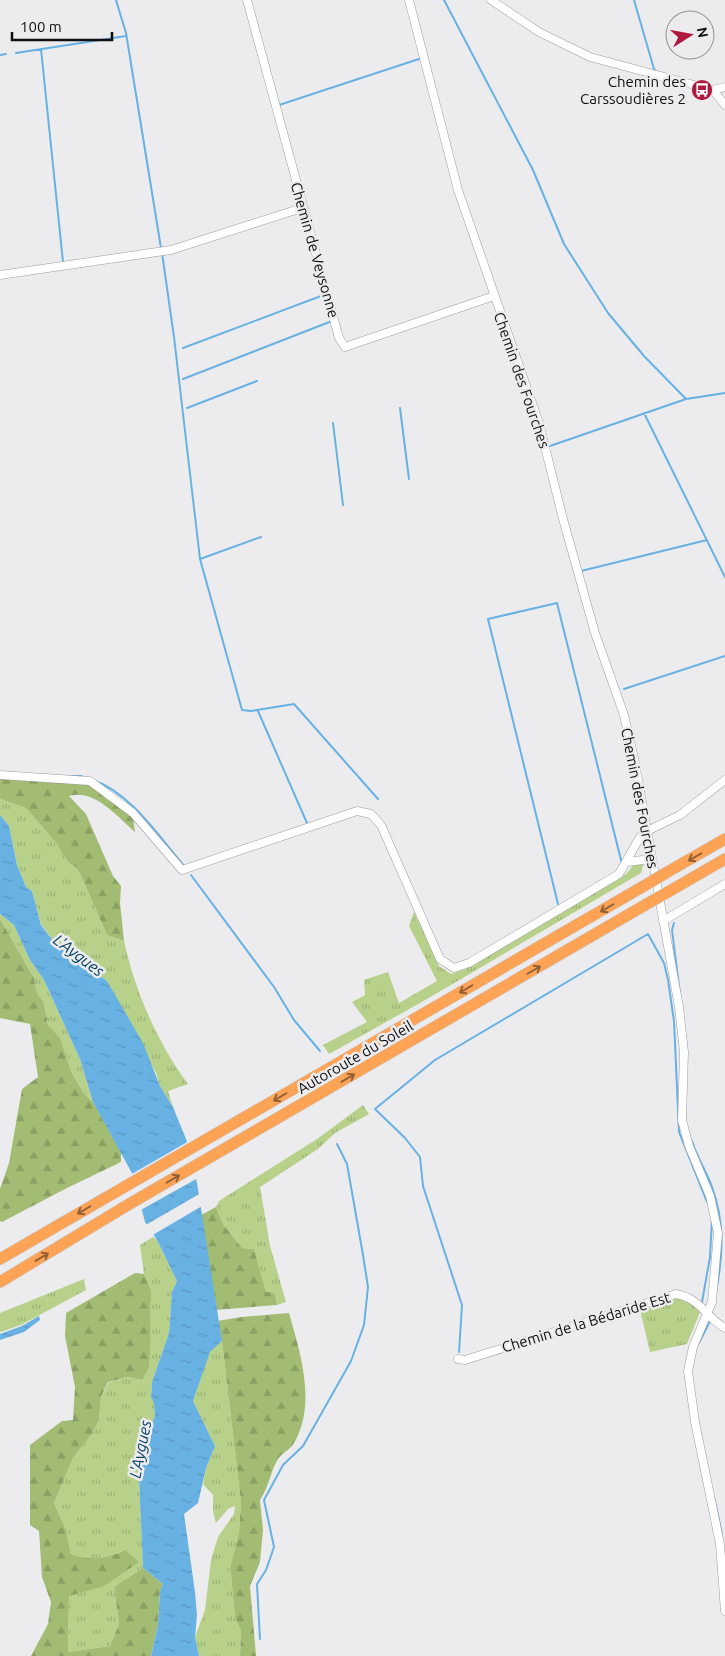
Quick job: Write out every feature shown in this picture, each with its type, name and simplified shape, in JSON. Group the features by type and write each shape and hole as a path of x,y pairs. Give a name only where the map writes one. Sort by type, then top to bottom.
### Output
{"highway":[{"name":"Autoroute du Soleil","path":"0,1259 725,839"},
{"name":"Autoroute du Soleil","path":"0,1282 131,1203 725,859"}],"street":[{"name":"Chemin de Veysonne","path":"247,0 302,208 339,338 345,346 494,296"},
{"name":"Chemin des Fourches","path":"409,0 458,190 539,423 593,626 624,715 647,831 679,1007 684,1052 682,1120 684,1133 710,1196 716,1216 718,1248 709,1314 693,1347 688,1370 689,1386 720,1544 725,1611"},
{"path":"491,0 539,32 590,57 712,90 725,87"},
{"path":"712,90 725,105"},
{"path":"0,275 171,250 302,208"},
{"path":"0,775 90,782 133,813 182,870 358,811 371,814 381,825 440,959 454,968 469,963 619,874 628,862 640,837 647,831 680,815 725,780"},
{"path":"628,862 643,860 653,863"},
{"path":"663,917 725,884"},
{"name":"Chemin de la Bédaride Est","path":"458,1359 465,1360 676,1294 686,1296 699,1303 725,1328"}],"green space":[{"path":"0,778 89,785 133,817 135,832 105,805 96,800 87,796 69,796 86,814 113,876 121,886 120,903 124,941 107,935 78,869 68,862 56,843 26,808 0,799"},
{"path":"0,799 26,808 56,843 68,862 78,869 107,935 124,941 134,979 148,1016 166,1051 188,1084 168,1091 173,1107 160,1086 156,1073 107,981 55,943 41,924 32,891 26,887 17,865 9,826 0,815"},
{"path":"636,862 644,863 641,873 427,999 329,1054 323,1045 367,1022 352,1002 365,995 364,980 388,972 399,1003 437,981 409,926 414,912 439,966 451,974 466,969 626,874"},
{"path":"0,914 14,925 30,960 44,980 80,1059 93,1102 84,1094 71,1071 60,1039 48,1025 44,1003 37,993 34,978 0,919"},
{"path":"0,919 34,978 37,993 44,1003 48,1025 60,1038 71,1071 84,1094 93,1102 121,1152 121,1162 2,1222 0,1221 0,1189 9,1163 22,1089 38,1077 30,1024 0,1018"},
{"path":"363,1105 369,1114 335,1133 318,1149 260,1187 270,1246 286,1302 277,1305 275,1293 266,1293 254,1249 242,1248 223,1224 216,1207 219,1201 317,1139"},
{"path":"216,1207 223,1224 242,1248 254,1249 266,1292 275,1293 277,1305 215,1310 201,1215"},
{"path":"153,1237 157,1240 177,1281 172,1292 169,1333 152,1382 151,1397 154,1402 155,1416 148,1433 139,1477 143,1568 114,1587 119,1624 110,1646 68,1652 69,1596 76,1593 125,1550 92,1559 71,1554 66,1530 54,1503 73,1458 92,1434 99,1420 101,1397 109,1382 128,1377 142,1380 149,1368 151,1292 144,1274 140,1245"},
{"path":"135,1273 144,1274 151,1291 149,1368 142,1380 128,1377 108,1382 101,1397 99,1420 92,1434 73,1458 54,1503 66,1530 71,1554 85,1558 98,1558 125,1550 139,1562 104,1586 69,1596 68,1652 110,1646 119,1624 114,1587 143,1568 163,1584 160,1591 158,1625 151,1656 31,1656 48,1624 51,1602 42,1577 39,1531 30,1525 30,1445 62,1421 73,1420 75,1387 65,1336 66,1313"},
{"path":"84,1279 86,1290 21,1325 0,1332 0,1313"},
{"path":"677,1298 690,1303 700,1312 687,1344 650,1352 640,1310"},
{"path":"289,1313 298,1344 304,1378 304,1412 301,1428 294,1443 278,1459 260,1500 263,1530 260,1562 250,1586 256,1656 240,1656 241,1631 235,1618 231,1564 239,1532 241,1502 222,1341 217,1321"},
{"path":"222,1341 241,1502 239,1532 231,1564 235,1618 241,1631 240,1656 199,1656 195,1637 205,1610 211,1560 218,1537 234,1514 235,1506 228,1509 216,1523 213,1512 213,1495 203,1484 206,1468 215,1446 193,1401 210,1351"}],"water":[{"path":"0,815 9,826 17,865 26,887 32,891 41,925 55,943 107,981 143,1043 160,1086 173,1107 186,1139 197,1183 222,1341 210,1352 193,1401 215,1446 206,1468 198,1503 184,1514 195,1592 197,1615 195,1637 199,1656 151,1656 158,1625 160,1591 163,1584 143,1568 139,1477 148,1433 155,1416 154,1403 151,1397 152,1382 169,1333 172,1292 177,1281 157,1240 145,1222 133,1175 93,1102 80,1059 44,980 30,960 14,925 0,914"},
{"path":"39,1316 40,1320 24,1332 0,1340 0,1334 22,1326"}],"pier":[{"path":"189,1141 198,1178 139,1211 130,1175"},
{"path":"201,1193 202,1206 151,1236 148,1233 144,1226"}],"waterway":[{"path":"116,0 126,33 161,248"},
{"path":"444,0 533,170 564,244 608,313 644,356 686,399 725,393"},
{"path":"634,0 656,71"},
{"path":"16,53 126,36"},
{"path":"41,49 63,262"},
{"path":"0,55 6,54"},
{"path":"279,105 422,58"},
{"path":"162,253 174,337 200,559 242,710 251,711 294,704 378,799"},
{"path":"183,348 321,296"},
{"path":"183,379 332,321"},
{"path":"187,408 257,381"},
{"path":"550,446 686,399"},
{"path":"400,408 409,479"},
{"path":"644,413 725,577"},
{"path":"333,423 343,505"},
{"path":"200,559 261,537"},
{"path":"581,571 707,540"},
{"path":"558,904 488,619 557,603 622,864"},
{"path":"624,689 725,656"},
{"path":"258,711 307,823"},
{"path":"71,776 82,776"},
{"path":"93,780 120,795 132,806 155,830 185,867"},
{"path":"191,875 274,987 294,1020 320,1051"},
{"path":"674,923 672,930 687,1050"},
{"path":"459,1352 462,1305 423,1186 420,1157 405,1138 375,1109 435,1060 648,934 664,963 668,980 674,1021 679,1132 707,1202"},
{"path":"692,1141 712,1187 719,1213 721,1252 716,1292"},
{"path":"260,1639 257,1584 266,1570 274,1547 264,1500 283,1465 303,1446 351,1361 364,1325 368,1287 347,1164 337,1144"},
{"path":"702,1302 710,1257 712,1219"},
{"path":"699,1343 710,1321"},
{"path":"714,1497 722,1534"}],"place":[{"name":"Chemin des Carssoudières 2","path":"702,90"}],"water label":[{"name":"L'Aygues","path":"79,955"},
{"name":"L'Aygues","path":"140,1449"}]}
